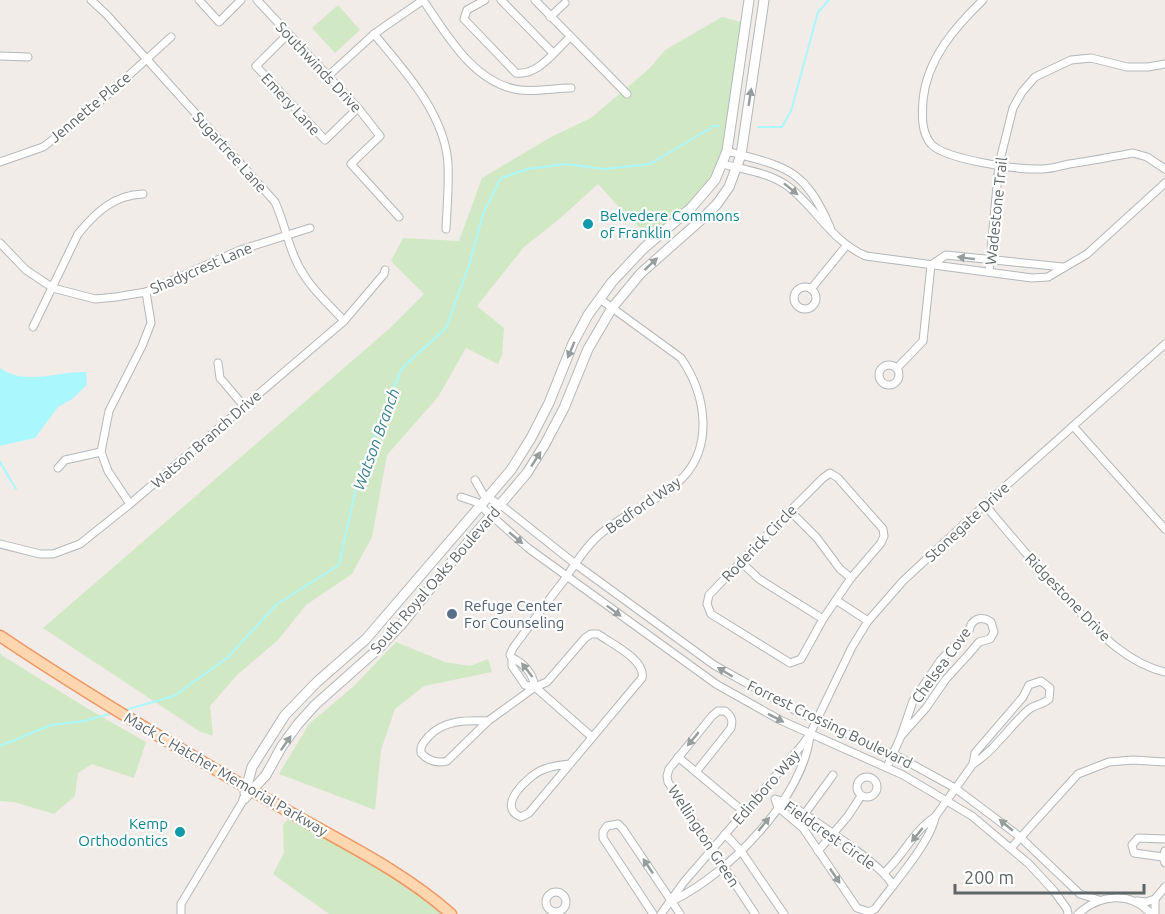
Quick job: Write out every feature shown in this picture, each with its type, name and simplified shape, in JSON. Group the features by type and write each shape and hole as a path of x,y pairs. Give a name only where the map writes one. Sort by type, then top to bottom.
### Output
{"main road":[{"name":"South Royal Oaks Boulevard","path":"244,799 249,789 252,767 285,715 317,682 366,639 511,470 549,403 573,343 600,299 637,255 705,195 715,180 727,151 749,0"},
{"name":"South Royal Oaks Boulevard","path":"249,789 266,775 298,724 315,705 378,650 401,625 527,473 564,408 588,349 612,308 641,273 717,204 729,187 741,155 764,0"},
{"name":"Mack C Hatcher Memorial Parkway","path":"0,636 81,689 249,789 372,858 451,914"}],"street":[{"name":"Sugartree Lane","path":"91,0 147,59 274,202 286,237 304,276 344,321"},
{"path":"199,0 219,22 241,0"},
{"name":"Southwinds Drive","path":"257,0 358,108 380,136 351,165 399,218"},
{"path":"328,76 374,34 423,0 465,56 480,73 497,84 520,90 571,88"},
{"path":"485,0 467,10 464,19 513,72 530,73 570,37"},
{"path":"501,0 553,53"},
{"path":"535,0 627,94"},
{"path":"983,0 948,37 935,61 924,93 922,117 930,143 940,151 967,160 1042,169 1133,153 1147,157 1165,169"},
{"path":"550,17 565,3"},
{"name":"Emery Lane","path":"288,34 256,66 325,140 358,108"},
{"path":"374,34 419,88 444,141 448,163 446,229"},
{"name":"Jennette Place","path":"0,162 43,147 83,117 171,37"},
{"path":"0,56 28,57"},
{"name":"Wadestone Trail","path":"989,272 999,164 1013,108 1022,92 1035,77 1071,60 1091,58 1127,67 1165,64"},
{"path":"727,151 774,163 797,176 823,211 832,232"},
{"path":"723,164 778,180 789,187 846,246 866,256 1032,278 1048,277 1086,254 1165,183"},
{"path":"33,327 78,234 91,219 113,202 127,195 143,194"},
{"name":"Shadycrest Lane","path":"0,243 26,270 53,288 94,298 146,292 240,250 310,228"},
{"path":"811,289 846,246"},
{"path":"931,265 946,255 1066,267"},
{"path":"897,368 923,341 931,265"},
{"name":"Watson Branch Drive","path":"0,544 40,554 53,554 80,544 344,321 385,270"},
{"path":"130,504 108,471 101,452 109,411 151,323 146,292"},
{"name":"Bedford Way","path":"535,687 525,685 512,666 510,655 513,648 596,537 681,481 693,464 703,430 698,389 681,358 600,299"},
{"name":"Stonegate Drive","path":"810,734 842,665 868,621 903,582 985,505 1165,344"},
{"path":"218,363 220,378 244,406"},
{"path":"1073,426 1165,529"},
{"path":"57,468 65,460 101,452"},
{"name":"Roderick Circle","path":"830,473 838,478 884,532 881,543 851,578 823,619 801,659 790,663 711,614 707,604 709,595 740,561 823,477 830,473"},
{"name":"Forrest Crossing Boulevard","path":"475,480 483,494 574,564 714,665 768,697 892,754 955,788 1020,837 1080,894 1099,900"},
{"name":"Forrest Crossing Boulevard","path":"461,498 476,502 528,548 716,684 753,706 886,767 947,800 1011,848 1054,891 1068,914"},
{"name":"Ridgestone Drive","path":"985,505 1042,573 1104,638 1150,668 1165,672"},
{"path":"790,511 817,538 840,569 851,578"},
{"path":"740,561 759,579 823,619"},
{"path":"836,600 868,621"},
{"name":"Chelsea Cove","path":"886,767 901,736 913,701 940,661 965,635 975,620 983,618 991,622 994,629 992,636 987,641 976,645 901,736"},
{"path":"488,721 469,720 441,726 421,746 421,753 441,763 447,761 488,721 535,687 547,682 585,638 591,634 598,634 638,662 643,671 642,678 529,813 521,817 513,813 510,809 511,801 529,777 543,769 570,764"},
{"path":"965,635 976,645"},
{"path":"928,678 940,687"},
{"path":"1041,681 1048,685 1051,692 1049,699 1044,704 1033,707 983,758 973,764 975,753 1033,683 1041,681"},
{"path":"535,687 592,737"},
{"path":"1023,697 1033,707"},
{"name":"Wellington Green","path":"696,772 731,728 733,722 731,716 725,711 718,711 678,757 667,776 668,782 755,914"},
{"name":"Edinboro Way","path":"661,914 713,848 810,734"},
{"name":"Edinboro Way","path":"672,901 724,867 741,851 778,807 779,800 796,776 808,747 810,734"},
{"name":"Wellington Green","path":"678,757 745,813"},
{"path":"1011,848 1078,774 1109,762 1133,760 1165,762"},
{"name":"Fieldcrest Circle","path":"885,873 920,831 935,817 973,764"},
{"path":"798,823 833,775"},
{"name":"Fieldcrest Circle","path":"764,790 805,815 885,873 893,885"},
{"path":"818,850 833,835 861,796"},
{"path":"181,914 182,904 244,799"},
{"name":"Fieldcrest Circle","path":"778,807 798,823 857,908 869,912 876,909 923,844 934,824 935,817"},
{"path":"653,914 603,838 603,832 607,826 618,824 623,829 680,914"},
{"name":"Wellington Green","path":"725,834 741,851 784,914"},
{"path":"1164,857 1139,855 1134,853 1132,845 1138,838 1165,839"},
{"path":"1078,914 1099,900 1116,897 1146,902 1155,899 1165,887"},
{"path":"1153,914 1155,899"},
{"path":"1133,901 1153,914"}],"green space":[{"path":"338,5 360,30 335,53 312,28"},
{"path":"722,17 745,23 727,151 715,180 661,234 649,236 598,184 524,247 477,306 504,328 502,355 498,364 466,348 438,397 387,455 372,537 352,574 306,605 278,640 237,675 210,706 213,736 199,731 43,628 389,329 424,294 391,261 403,238 459,241 482,178 551,137 591,118 650,68 665,50"},
{"path":"396,642 445,662 470,666 488,659 492,672 424,686 395,709 381,750 375,810 279,774 309,724 354,686"},
{"path":"0,653 90,710 146,742 134,778 92,764 78,773 75,796 54,814 14,802 0,801"},
{"path":"293,814 372,858 451,914 329,914 273,874 284,853 283,825"}],"water":[{"path":"0,368 9,373 31,377 86,372 87,385 72,399 58,407 35,438 0,446"}],"waterway":[{"name":"Watson Branch","path":"758,127 782,127 791,111 818,12 829,0"},
{"name":"Watson Branch","path":"125,710 174,696 227,658 277,604 339,565 359,474 402,368 446,328 469,265 484,211 501,178 528,169 566,164 604,169 650,164 714,126 719,126"},
{"path":"0,462 16,489"},
{"name":"Watson Branch","path":"0,746 51,725 84,721 113,713"}],"place":[{"name":"Belvedere Commons of Franklin","path":"588,224"},
{"name":"Refuge Center For Counseling","path":"452,614"},
{"name":"Kemp Orthodontics","path":"180,832"}]}
